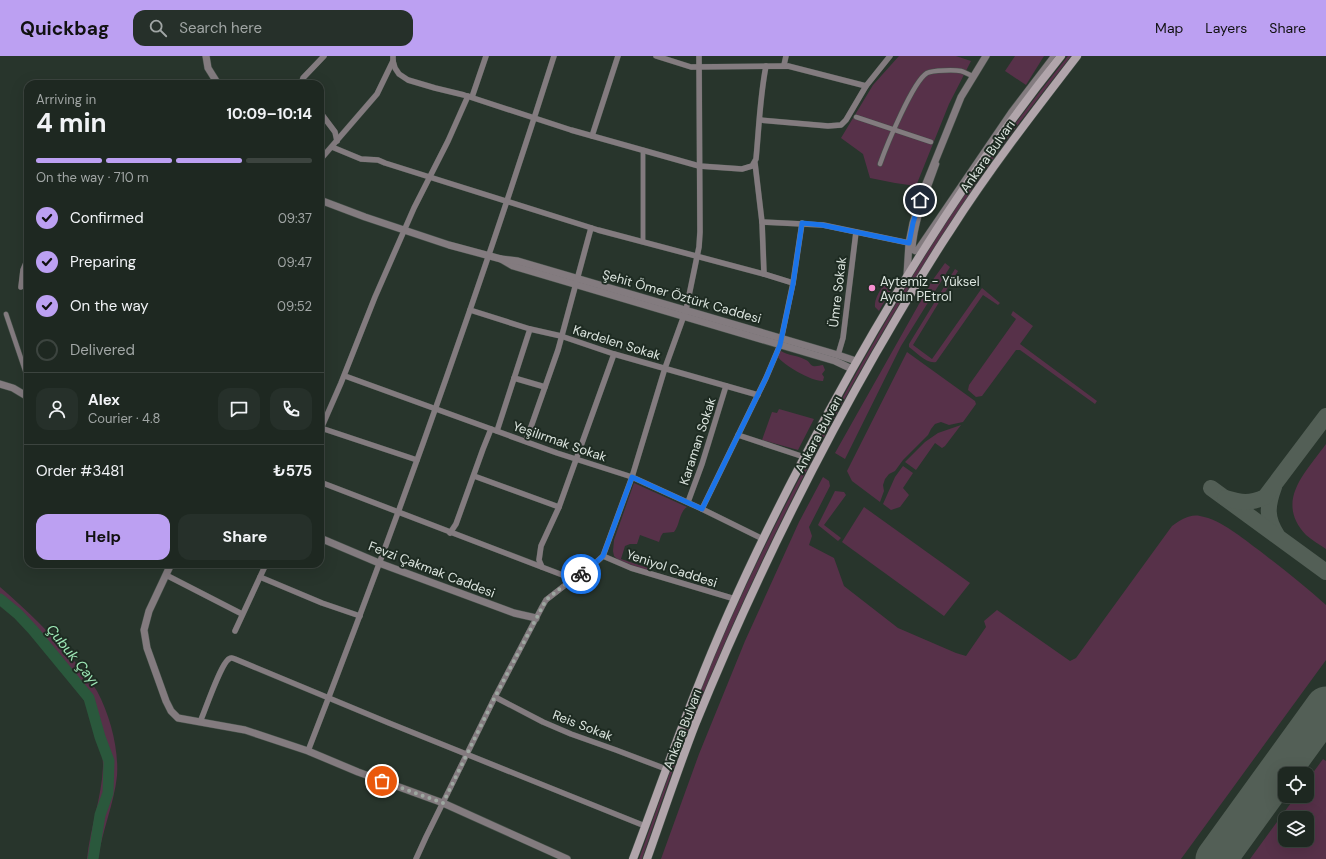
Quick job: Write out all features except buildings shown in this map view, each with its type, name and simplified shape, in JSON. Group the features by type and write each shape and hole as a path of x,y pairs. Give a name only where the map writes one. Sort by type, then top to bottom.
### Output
{"main road":[{"name":"Ankara Bulvarı","path":"633,859 696,689 735,599 804,457 852,369 907,275 991,149 1061,56"},
{"name":"Ankara Bulvarı","path":"647,859 695,727 729,643 771,552 848,402 950,230 1009,145 1077,56"}],"street":[{"path":"206,56 208,68 216,80"},
{"path":"302,80 324,56"},
{"path":"324,422 375,297 414,208 470,97 486,56"},
{"path":"308,751 360,616 417,460 489,256 554,56"},
{"path":"592,136 618,56"},
{"path":"656,56 699,68 784,65 866,86"},
{"path":"416,859 495,697 546,600 572,579 590,568 603,556 632,477 665,368 685,313 697,256 700,232 699,56"},
{"path":"784,65 786,56"},
{"path":"760,120 839,126 844,123 866,86 890,56"},
{"path":"907,275 909,243 916,212 928,178 961,97 986,56"},
{"path":"990,56 962,101 937,164 923,204 915,234 913,251 915,252 1011,111 1053,56"},
{"path":"393,59 399,74 408,80 470,97 592,136 699,166 737,170 750,168 755,163"},
{"path":"324,156 377,94 393,59"},
{"path":"764,274 762,222 755,163 760,120 760,105 766,66"},
{"path":"880,164 893,130 921,79 927,74 934,72 962,71 973,76"},
{"path":"324,117 335,132 338,141"},
{"path":"856,117 931,142"},
{"path":"332,147 356,157 366,160 378,160 385,164 591,228 764,274 793,284"},
{"path":"643,150 644,242"},
{"name":"Şehit Ömer Öztürk Caddesi","path":"324,201 449,246 501,259 518,261 577,282 781,341 838,355 856,362"},
{"path":"762,222 822,225 909,243"},
{"path":"702,509 758,395 781,341 793,284 802,223"},
{"path":"526,441 559,345 591,228"},
{"name":"Ümre Sokak","path":"838,355 842,338 856,232"},
{"path":"21,287 24,268"},
{"name":"Kardelen Sokak","path":"470,310 530,329 561,336 614,354 758,395"},
{"path":"6,314 24,367"},
{"path":"450,533 456,524 474,476 494,430 514,378 530,329"},
{"name":"Şehit Ömer Öztürk Caddesi","path":"781,341 835,361 852,369"},
{"path":"542,567 539,560 541,546 558,507 614,354"},
{"name":"Yeşilırmak Sokak","path":"344,376 576,459 632,477 688,502 763,539"},
{"path":"514,378 545,388"},
{"path":"0,384 13,388 24,395"},
{"name":"Karaman Sokak","path":"688,502 704,458 726,386"},
{"path":"324,430 417,460"},
{"path":"738,435 804,457"},
{"path":"474,476 558,507"},
{"path":"324,484 572,579"},
{"name":"Fevzi Çakmak Caddesi","path":"324,540 379,563 514,613 536,618"},
{"name":"Yeniyol Caddesi","path":"603,556 643,572 735,599"},
{"path":"169,568 146,617 144,636 166,701 178,718 245,730 308,751 358,772 443,803 567,859"},
{"path":"235,631 264,568"},
{"path":"166,575 242,614"},
{"path":"260,577 322,603 360,616"},
{"path":"200,722 221,670 228,659 231,658 645,826"},
{"name":"Reis Sokak","path":"495,697 542,722 666,769"}],"shaded area":[{"path":"899,56 956,56 971,61 949,104 916,186 870,178 863,154 841,138 873,85"},
{"path":"1015,56 1044,56 1026,85 1005,71"},
{"path":"1068,56 1071,56 1002,146 949,225 906,293 827,431 790,502 723,647 678,755 642,859 639,859 697,699 732,616 790,495 832,416 902,293 936,238 999,145"},
{"path":"945,263 950,267 901,346 845,459 835,453 932,281"},
{"path":"955,269 958,271 913,345 932,359 982,288 1000,303 998,305 983,295 936,362 932,362 921,357 909,347 909,344"},
{"path":"888,283 894,285 879,311 875,307 876,300 881,290"},
{"path":"1013,311 1033,326 1020,344 1097,401 1095,404 1020,350 1016,350 982,396 976,397 968,390 969,385 1016,319 1011,315"},
{"path":"781,351 803,358 813,366 823,365 825,370 822,374 824,377 823,381 812,379 786,364 778,357"},
{"path":"907,352 975,401 976,404 963,422 949,425 941,422 935,424 928,435 903,460 895,471 889,474 885,479 883,485 884,491 880,502 852,481 847,471"},
{"path":"779,409 814,419 798,450 762,440 772,412 777,413"},
{"path":"961,425 945,446 942,448 935,443 916,470 905,462 925,442 938,433"},
{"path":"1326,444 1326,549 1306,535 1297,522 1293,510 1293,499 1296,487 1302,476"},
{"path":"903,466 913,473 903,488 909,495 900,507 891,510 883,504 895,477"},
{"path":"823,477 829,481 830,486 809,527 812,536 809,545 834,558 844,586 898,628 956,653 966,656 986,627 984,621 997,610 1070,661 1076,658 1172,526 1185,518 1200,516 1216,521 1232,530 1326,605 1326,660 1181,859 661,859 699,754 745,641 799,522"},
{"path":"634,483 687,507 682,512 674,532 663,533 659,542 640,535 637,544 625,546 621,559 651,569 651,572 618,560 614,556 613,551 614,540"},
{"path":"835,491 844,492 846,495 824,525 841,538 838,541 818,525"},
{"path":"864,507 970,583 944,616 842,542"},
{"path":"0,587 39,623 87,676 102,700 110,721 117,755 117,776 98,859 87,859 103,766 101,747 93,719 85,702 66,674 14,614 0,602"},
{"path":"1323,759 1326,761 1326,859 1250,859 1278,821 1278,847 1314,847 1314,811 1285,811 1291,803 1314,803 1314,771"}],"waterway":[{"name":"Çubuk Çayı","path":"0,599 18,614 33,630 89,698 100,737 109,761 108,793 100,815 93,859"}],"taxiway":[{"path":"1225,498 1245,502 1254,501 1265,497 1326,416"},
{"path":"1274,487 1270,500 1269,517 1273,529 1277,535"},
{"path":"1211,488 1326,572"}],"runway":[{"path":"1216,859 1326,707"}],"way so far":[{"path":"382,781 443,803 495,697 546,600 572,579 581,574"}],"place":[{"name":"Aytemiz - Yüksel Aydın PEtrol","path":"872,288"}],"route":[{"path":"581,574 598,562 603,556 632,477 702,509 766,378 780,345 793,284 802,223 822,225 909,243 920,200"}]}
